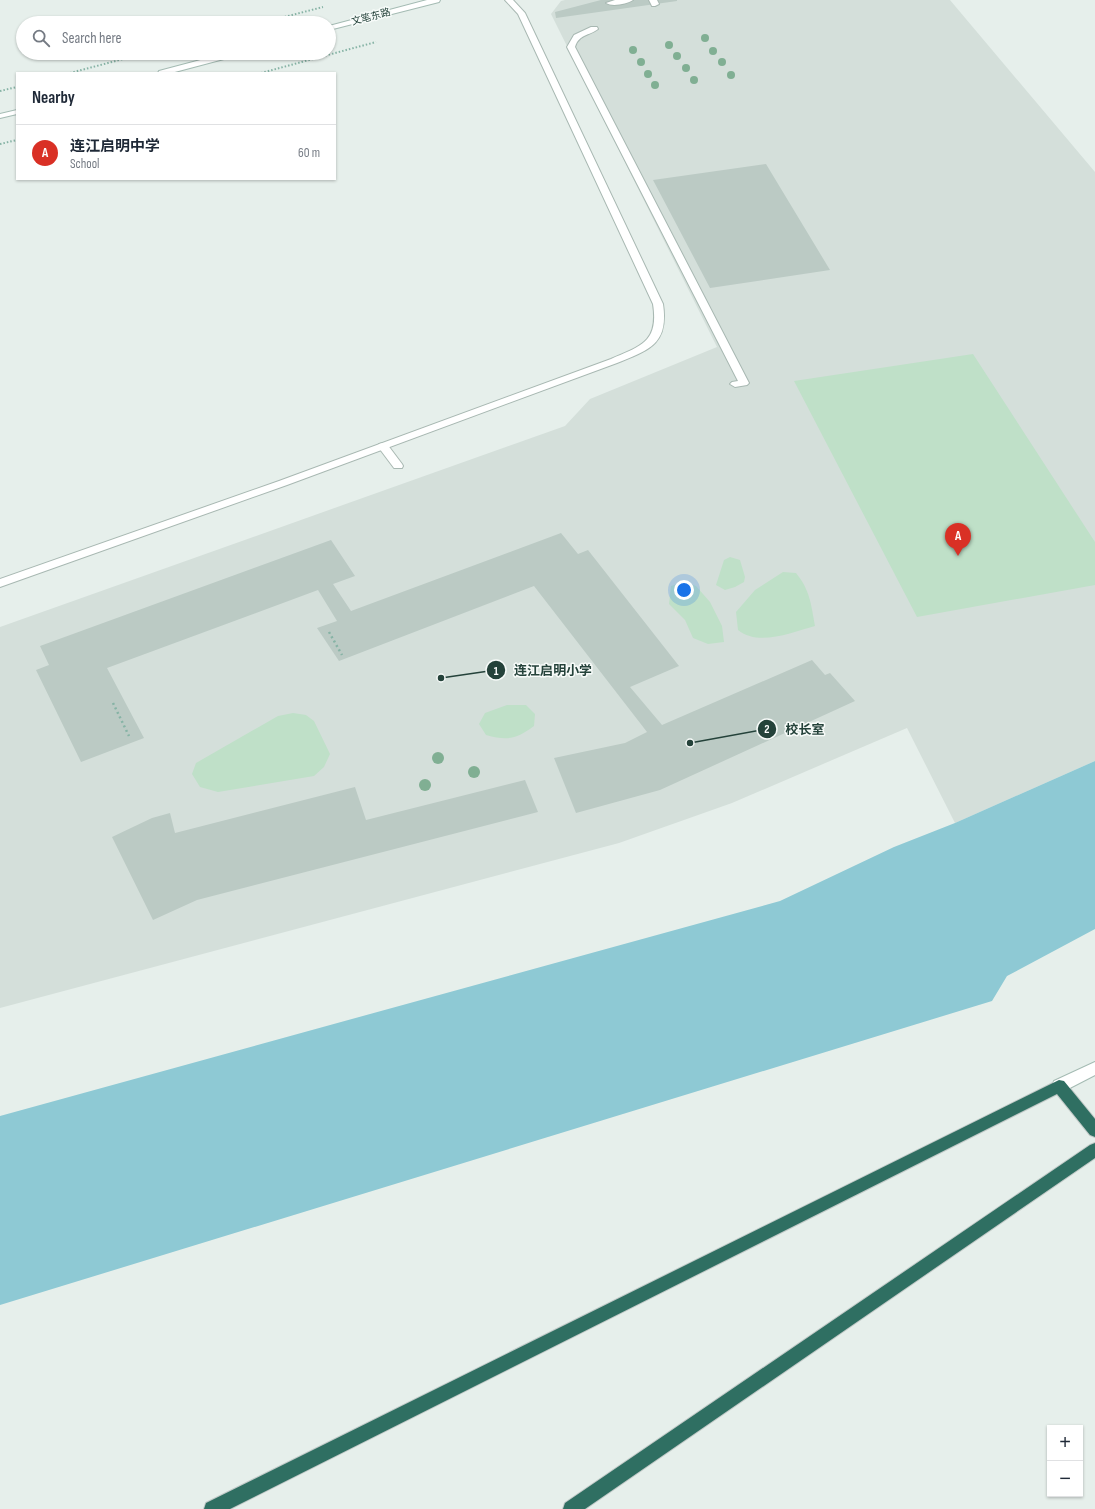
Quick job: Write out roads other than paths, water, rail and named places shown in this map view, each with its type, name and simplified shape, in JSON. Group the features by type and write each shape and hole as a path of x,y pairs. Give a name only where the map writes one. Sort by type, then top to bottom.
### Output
{"highway":[{"path":"212,1509 1059,1086 1095,1130"},
{"path":"571,1509 1095,1150"}],"street":[{"name":"文笔东路","path":"336,26 436,0"},
{"path":"0,583 383,446 614,361 644,347 652,340 658,332 661,323 658,304 521,13 509,0"},
{"path":"611,4 629,0"},
{"path":"594,29 580,33 573,39 571,47 744,383 736,384"},
{"path":"166,72 210,60"},
{"path":"0,116 16,112"},
{"path":"383,446 398,466"},
{"path":"1059,1086 1095,1068"}],"water":[{"path":"1095,761 1095,929 1007,976 992,1001 0,1305 0,1116 780,901 894,847 955,823"}],"place":[{"name":"连江启明中学","path":"958,556"},
{"name":"连江启明小学","path":"441,678"},
{"name":"校长室","path":"690,743"}]}
